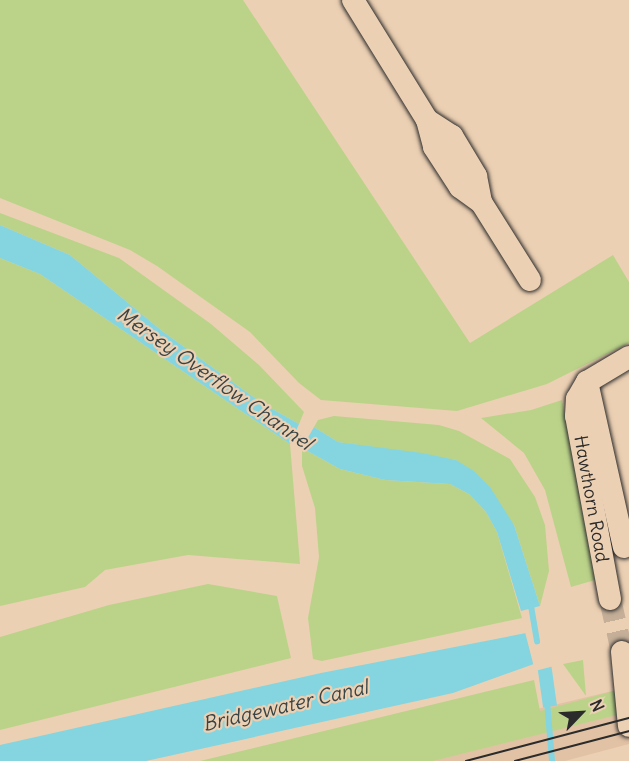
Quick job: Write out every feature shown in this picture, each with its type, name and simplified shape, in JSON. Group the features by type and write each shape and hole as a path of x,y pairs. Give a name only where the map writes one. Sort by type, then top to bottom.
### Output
{"street":[{"path":"353,0 427,120 434,147 460,187 481,202 530,280"},
{"path":"582,390 629,357"},
{"name":"Hawthorn Road","path":"582,390 624,547"},
{"name":"Hawthorn Road","path":"582,390 578,428 610,599"},
{"path":"622,652 629,726"}],"shaded area":[{"path":"629,687 629,744 565,761 321,761"}],"green space":[{"path":"0,0 243,0 470,343 613,255 629,282 629,343 547,384 457,411 321,400 299,383 250,332 157,266 130,250 0,198"},
{"path":"0,213 119,258 211,324 259,365 304,412 299,424 260,402 162,331 70,255 0,225"},
{"path":"0,258 40,274 290,444 300,564 188,555 105,570 85,587 0,606"},
{"path":"562,400 595,580 571,587 545,490 524,453 481,418 531,410"},
{"path":"334,416 439,425 459,431 510,459 535,497 545,525 549,571 540,606 514,525 456,460 338,442 314,427 318,420"},
{"path":"302,448 340,469 385,480 450,484 469,494 486,512 497,532 522,618 322,661 313,659 308,618 319,557 315,508 302,466"},
{"path":"208,584 277,596 291,658 0,730 0,637 109,605"},
{"path":"583,660 586,696 563,664"},
{"path":"534,680 540,711 629,687 629,712 433,761 200,761"}],"water":[{"path":"0,225 70,255 162,331 260,402 299,424 290,444 40,274 0,258"},
{"path":"314,427 338,442 456,460 474,471 490,487 514,525 540,606 521,611 497,532 486,512 469,494 450,484 385,480 340,469 302,448"},
{"name":"Bridgewater Canal","path":"629,613 562,654 453,693 146,761 0,761 0,745 321,673"},
{"path":"551,663 557,706 543,708 537,665"}],"pier":[{"path":"629,610 629,646 563,657 553,661 554,666 535,671 525,632"}],"waterway":[{"name":"Mersey Overflow Channel","path":"288,431 310,445"},
{"name":"Mersey Overflow Channel","path":"530,600 537,641"},
{"name":"Mersey Overflow Channel","path":"547,701 552,761"}],"tunnel":[{"path":"610,599 622,652"}],"tram line":[{"path":"466,761 629,718"},
{"path":"515,761 629,731"}]}
